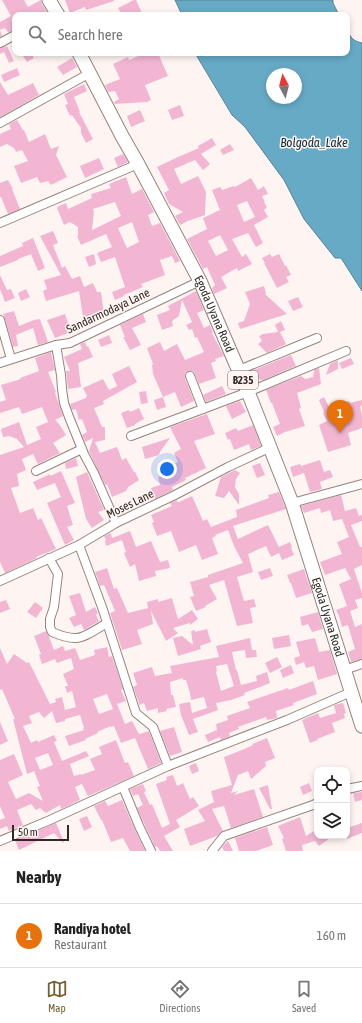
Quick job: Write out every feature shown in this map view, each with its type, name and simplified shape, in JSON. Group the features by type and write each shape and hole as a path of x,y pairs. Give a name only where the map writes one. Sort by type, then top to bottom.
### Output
{"main road":[{"path":"49,0 55,12"},
{"name":"Egoda Uyana Road","path":"81,56 200,280 248,392 292,503 362,726"}],"street":[{"path":"0,43 12,37"},
{"path":"0,123 90,73"},
{"path":"0,223 138,164"},
{"name":"Sandarmodaya Lane","path":"0,363 56,345 70,343 200,280"},
{"path":"0,320 12,359"},
{"path":"238,370 317,338"},
{"path":"56,345 64,403 82,449 116,523"},
{"path":"131,436 248,392 346,351"},
{"path":"190,376 203,409"},
{"name":"Moses Lane","path":"0,580 79,545 116,523 271,447"},
{"path":"36,471 82,449"},
{"path":"292,503 362,484"},
{"path":"79,545 102,607 136,713 153,727 168,766"},
{"path":"49,558 58,574 54,607 50,619 50,627 52,632 77,639 107,623"},
{"path":"344,670 362,664"},
{"path":"0,841 50,820 168,766 287,720 351,692"},
{"path":"350,788 362,786"},
{"path":"123,787 151,851"},
{"path":"212,851 224,836 314,804"}],"water":[{"path":"175,0 333,0 338,12 181,12"},
{"name":"Bolgoda_Lake","path":"350,35 356,41 362,43 362,291 341,258 335,258 304,219 284,180 245,127 232,115 197,56 350,56"}],"building":[{"path":"2,0 24,0 28,7 41,0 47,12 12,12 12,31 8,32 5,28 0,30 0,22 11,16"},
{"path":"65,0 114,0 86,10 85,7 70,12"},
{"path":"136,0 142,12 120,12 118,8"},
{"path":"7,46 14,61 9,63 4,52 0,54 0,48"},
{"path":"23,56 33,56 34,58 27,62"},
{"path":"139,56 159,56 168,76 145,85 151,100 147,102 115,104 114,102 119,99 115,91 108,92 105,85 120,79 113,64 128,57 129,60"},
{"path":"72,58 77,67 63,75 57,67"},
{"path":"17,68 20,75 4,82 1,75"},
{"path":"0,82 8,95 33,83 39,95 0,117"},
{"path":"84,84 87,91 74,97 79,112 93,139 86,143 81,133 81,128 72,115 70,116 65,105 68,104 64,94"},
{"path":"180,105 184,116 172,120 168,110"},
{"path":"140,110 145,121 131,127 127,116"},
{"path":"17,120 24,130 29,142 45,134 51,149 59,146 56,155 67,177 51,185 48,181 40,183 37,177 21,183 14,166 28,161 22,150 16,152 14,148 7,144 0,147 0,134 11,129 9,124"},
{"path":"212,138 216,145 201,154 210,164 203,170 195,160 174,169 181,184 198,176 206,192 205,215 180,225 175,216 183,212 169,204 164,193 169,190 157,167 199,148 198,146"},
{"path":"230,144 234,150 223,155 220,150"},
{"path":"123,154 128,162 118,167 114,158"},
{"path":"99,158 104,169 85,178 80,166"},
{"path":"126,177 132,194 142,189 154,212 148,215 152,226 160,223 180,261 175,263 172,256 160,260 165,275 141,284 143,287 115,300 112,292 125,287 115,257 101,262 97,253 112,247 106,234 81,245 77,236 78,227 70,222 64,225 57,208 66,203 68,209 92,198 91,194 111,188 109,184","holes":["115,202 121,216 92,230 93,209","132,222 139,242 127,248 118,228"]},
{"path":"251,178 258,190 264,186 268,194 262,196 267,207 264,210 268,217 254,225 263,243 256,247 248,233 232,239 242,257 246,254 252,264 238,271 237,268 221,277 227,288 214,294 212,288 215,285 207,267 203,269 187,239 207,229 203,218 220,210 212,190 220,187 222,190 235,187","holes":["247,201 255,217 244,222 237,205","220,235 228,250 216,256 208,241"]},
{"path":"8,180 20,209 8,214 0,197 0,183"},
{"path":"53,231 58,243 53,245 62,268 65,266 72,279 80,276 84,287 93,283 97,292 101,292 104,314 83,317 79,291 46,301 43,291 47,289 44,280 61,275 40,236"},
{"path":"33,238 45,268 38,271 31,254 0,267 0,256 23,246 22,243"},
{"path":"94,254 96,264 89,267 85,257"},
{"path":"270,254 272,257 279,254 291,275 286,277 289,282 277,288 262,258"},
{"path":"0,275 7,290 11,289 15,298 5,302 0,289"},
{"path":"264,286 265,294 287,314 240,329 238,323 244,321 250,304 245,292"},
{"path":"26,289 30,297 21,301 18,293"},
{"path":"196,291 204,310 197,313 204,328 210,325 213,332 212,333 224,356 215,359 216,361 211,363 216,378 199,384 194,372 186,372 185,378 194,401 181,407 175,392 163,397 153,374 153,364 147,348 160,342 164,351 177,344 185,360 204,352 197,337 195,338 192,329 189,330 186,325 192,322 182,300 179,316 172,321 173,326 162,330 157,315 170,310 168,306"},
{"path":"298,297 303,307 293,311 288,301"},
{"path":"14,311 19,326 40,319 48,342 38,345 33,328 16,335 18,346 13,347 3,314"},
{"path":"65,314 71,332 55,338 47,320"},
{"path":"143,314 146,322 132,328 141,345 130,350 123,337 125,337 120,325"},
{"path":"281,321 285,330 280,332 286,344 267,353 258,344 262,341 259,336 278,332 275,325"},
{"path":"109,335 112,343 101,347 98,340"},
{"path":"85,342 93,357 78,363 81,387 68,389 66,371 70,371 64,357 82,349 80,344"},
{"path":"51,352 55,370 48,372 63,416 55,420 66,435 53,443 60,453 38,464 33,454 22,459 26,470 17,474 19,486 11,488 20,513 33,508 38,520 41,518 56,549 36,557 37,558 5,573 0,562 0,455 24,447 17,439 9,436 3,437 1,429 19,422 27,445 41,439 36,427 48,422 42,407 22,414 19,407 0,413 0,402 6,400 1,385 21,379 20,378 39,371 35,358"},
{"path":"291,355 296,366 263,380 260,380 254,370"},
{"path":"351,358 354,364 342,369 339,363"},
{"path":"338,360 338,369 326,375 330,364"},
{"path":"129,366 137,382 103,401 104,404 94,408 102,427 105,427 105,440 95,442 100,453 117,447 122,460 126,458 139,480 128,487 126,491 112,497 107,484 105,485 89,451 93,438 85,442 82,435 87,432 82,419 79,420 76,409 72,410 70,404 86,398 87,396 83,388 103,379 109,390 117,386 112,374"},
{"path":"319,368 321,384 297,393 301,408 299,409 305,426 277,436 273,427 280,424 266,390 301,376 305,379 313,377 314,370"},
{"path":"222,386 226,394 206,402 203,395"},
{"path":"146,391 148,403 141,404 139,392"},
{"path":"163,397 166,407 157,410 154,400"},
{"path":"324,397 329,407 349,401 350,403 362,400 362,405 360,407 362,415 362,428 348,433 351,445 328,452 319,425 327,421 319,400"},
{"path":"240,401 246,412 232,419 226,406"},
{"path":"139,408 144,419 127,428 121,413 129,410 130,412"},
{"path":"207,414 215,434 194,441 206,468 185,478 186,480 172,487 173,490 155,499 151,488 160,485 158,477 168,473 166,467 178,462 174,453 181,449 170,427"},
{"path":"253,425 261,446 251,450 249,444 234,450 230,439 228,440 225,433 236,428 238,431"},
{"path":"170,438 159,455 145,459 142,447"},
{"path":"76,458 78,466 66,469 65,463"},
{"path":"320,460 324,472 330,470 333,477 320,482 322,489 310,492 304,473 293,477 290,467 300,464 301,466"},
{"path":"260,463 265,475 257,478 252,466"},
{"path":"235,470 240,473 236,479 235,487 239,494 239,505 229,491 224,498 215,496 221,477"},
{"path":"61,471 75,503 67,506 73,525 67,527 74,540 65,545 47,503 61,497 55,483 37,490 33,482 50,474 50,476"},
{"path":"87,472 104,510 98,512 104,520 92,528 86,519 76,477"},
{"path":"279,492 286,509 233,526 238,539 268,525 279,547 290,542 294,555 282,560 279,553 271,557 266,546 248,554 253,572 237,577 244,601 254,599 256,607 250,608 253,623 237,626 224,580 209,585 217,599 205,606 206,607 196,611 190,597 194,596 190,582 208,577 208,575 243,563 228,530 215,535 216,536 212,538 218,554 202,560 196,545 179,552 171,531 157,536 152,523 154,522 151,515 172,506 170,503 177,500 177,502 179,502 192,496 203,521 207,519 211,527 237,517 236,510 269,498 268,495"},
{"path":"341,495 345,511 356,508 359,516 362,515 362,521 351,525 360,547 362,547 362,565 354,569 362,593 362,598 355,600 358,608 350,611 355,627 362,624 362,659 351,662 348,652 355,649 348,625 342,627 336,610 347,606 339,584 351,579 345,568 325,575 320,562 342,554 337,542 349,537 342,519 333,521 330,510 321,513 320,508 304,513 301,506"},
{"path":"130,531 136,547 151,541 160,562 168,560 170,568 155,571 156,576 139,581 135,564 130,567 124,553 126,552 122,540 106,546 104,536 111,533 112,538"},
{"path":"107,568 114,589 117,588 128,613 148,608 147,602 158,599 158,602 172,598 178,619 192,610 198,619 190,625 190,623 173,628 178,633 166,641 151,611 153,624 137,630 142,644 122,650 110,613 115,611 104,585 100,586 95,572"},
{"path":"270,568 273,576 261,580 258,572"},
{"path":"304,569 312,593 296,598 287,575"},
{"path":"80,593 86,612 95,607 98,613 96,615 99,621 84,630 81,624 74,627 69,618 76,615 69,596"},
{"path":"6,600 10,609 0,613 0,602"},
{"path":"35,602 43,608 36,618 27,612"},
{"path":"318,612 323,629 312,632 308,624 302,626 300,617"},
{"path":"207,629 211,642 200,646 201,649 178,656 173,638 182,636 193,645 191,631 195,630 195,632"},
{"path":"46,631 54,650 63,646 65,651 75,648 80,660 95,655 94,650 107,647 109,657 112,656 123,689 121,690 126,701 117,704 125,724 132,721 139,734 149,731 161,763 148,769 135,738 121,743 114,726 97,732 98,733 85,739 86,740 69,746 65,736 84,730 80,715 56,723 52,711 44,718 39,712 29,716 32,723 23,726 31,743 37,740 38,742 54,735 57,741 54,742 62,761 86,751 89,756 70,764 74,776 95,770 90,759 102,754 99,747 116,740 125,763 128,762 134,776 88,796 82,784 75,787 80,800 61,809 60,805 46,813 40,808 36,810 31,804 17,810 23,825 9,831 7,826 0,829 0,820 5,818 0,806 0,760 14,754 23,775 8,782 16,799 29,793 43,801 37,787 40,786 34,771 27,774 13,719 15,719 2,689 0,690 0,648 7,664 14,654 27,663 29,662 50,704 56,702 55,699 62,697 65,710 76,707 72,691 67,693 65,686 68,686 63,674 74,669 71,658 57,663 55,659 42,664 39,655 41,654 34,636","holes":["107,694 113,709 99,714 93,699","48,753 53,765 40,770 35,758"]},
{"path":"289,635 291,646 274,649 272,638"},
{"path":"250,638 252,650 256,650 257,657 246,658 245,650 232,652 241,685 257,681 256,676 267,672 270,683 244,693 245,695 216,703 218,710 193,719 198,732 189,735 181,715 179,704 190,702 192,713 207,708 204,697 191,700 186,680 183,680 183,678 170,682 171,695 173,695 176,707 166,709 167,711 158,713 158,708 147,711 144,703 139,705 133,687 137,685 133,673 152,667 155,676 172,673 170,666 219,657 216,646","holes":["227,664 234,686 221,691 216,666"]},
{"path":"315,638 319,652 330,650 337,674 318,680 314,666 306,668 304,662 296,665 294,658 300,656 296,642"},
{"path":"277,657 282,667 270,673 265,663"},
{"path":"291,665 294,673 283,678 280,670"},
{"path":"313,681 317,694 293,703 294,705 276,711 277,718 267,720 266,717 238,727 239,729 229,733 230,736 221,740 220,737 208,742 205,735 217,730 216,724 228,720 227,716 250,708 247,702 288,688 289,690"},
{"path":"343,703 346,713 344,714 345,718 332,723 335,732 310,743 302,720 318,713 320,718 336,713 334,705"},
{"path":"0,722 8,741 0,745"},
{"path":"174,727 182,752 170,756 160,731"},
{"path":"267,738 275,758 265,762 266,766 251,779 248,771 238,775 231,793 238,791 234,795 254,789 263,817 231,828 224,806 212,809 223,831 217,836 190,846 184,829 205,821 198,810 214,802 211,791 232,785 224,757"},
{"path":"196,763 199,771 192,774 189,766"},
{"path":"173,775 177,786 183,783 190,799 193,797 199,806 176,820 180,827 164,836 173,851 160,851 157,846 155,847 137,808 143,805 138,794 133,796 130,789 143,784 146,791 144,792 150,805 152,804 162,828 170,824 156,784 167,780 166,777"},
{"path":"309,783 312,791 303,795 300,787"},
{"path":"268,785 272,809 270,809 259,788"},
{"path":"362,792 362,800 355,802 353,793"},
{"path":"122,800 145,851 130,851 123,838 111,842 102,820 94,806 105,801 108,806"},
{"path":"87,816 92,827 84,831 79,819"},
{"path":"300,817 306,836 314,831 314,839 329,839 319,846 315,841 302,845 303,851 286,851 282,839 284,838 278,826"},
{"path":"56,823 64,842 63,843 54,833 19,850 15,840"},
{"path":"362,823 362,833 350,838 350,827"},
{"path":"267,827 273,845 256,851 239,851 235,838"},
{"path":"228,841 233,851 224,851 222,847"}],"place":[{"name":"Randiya hotel","path":"340,433"}]}
